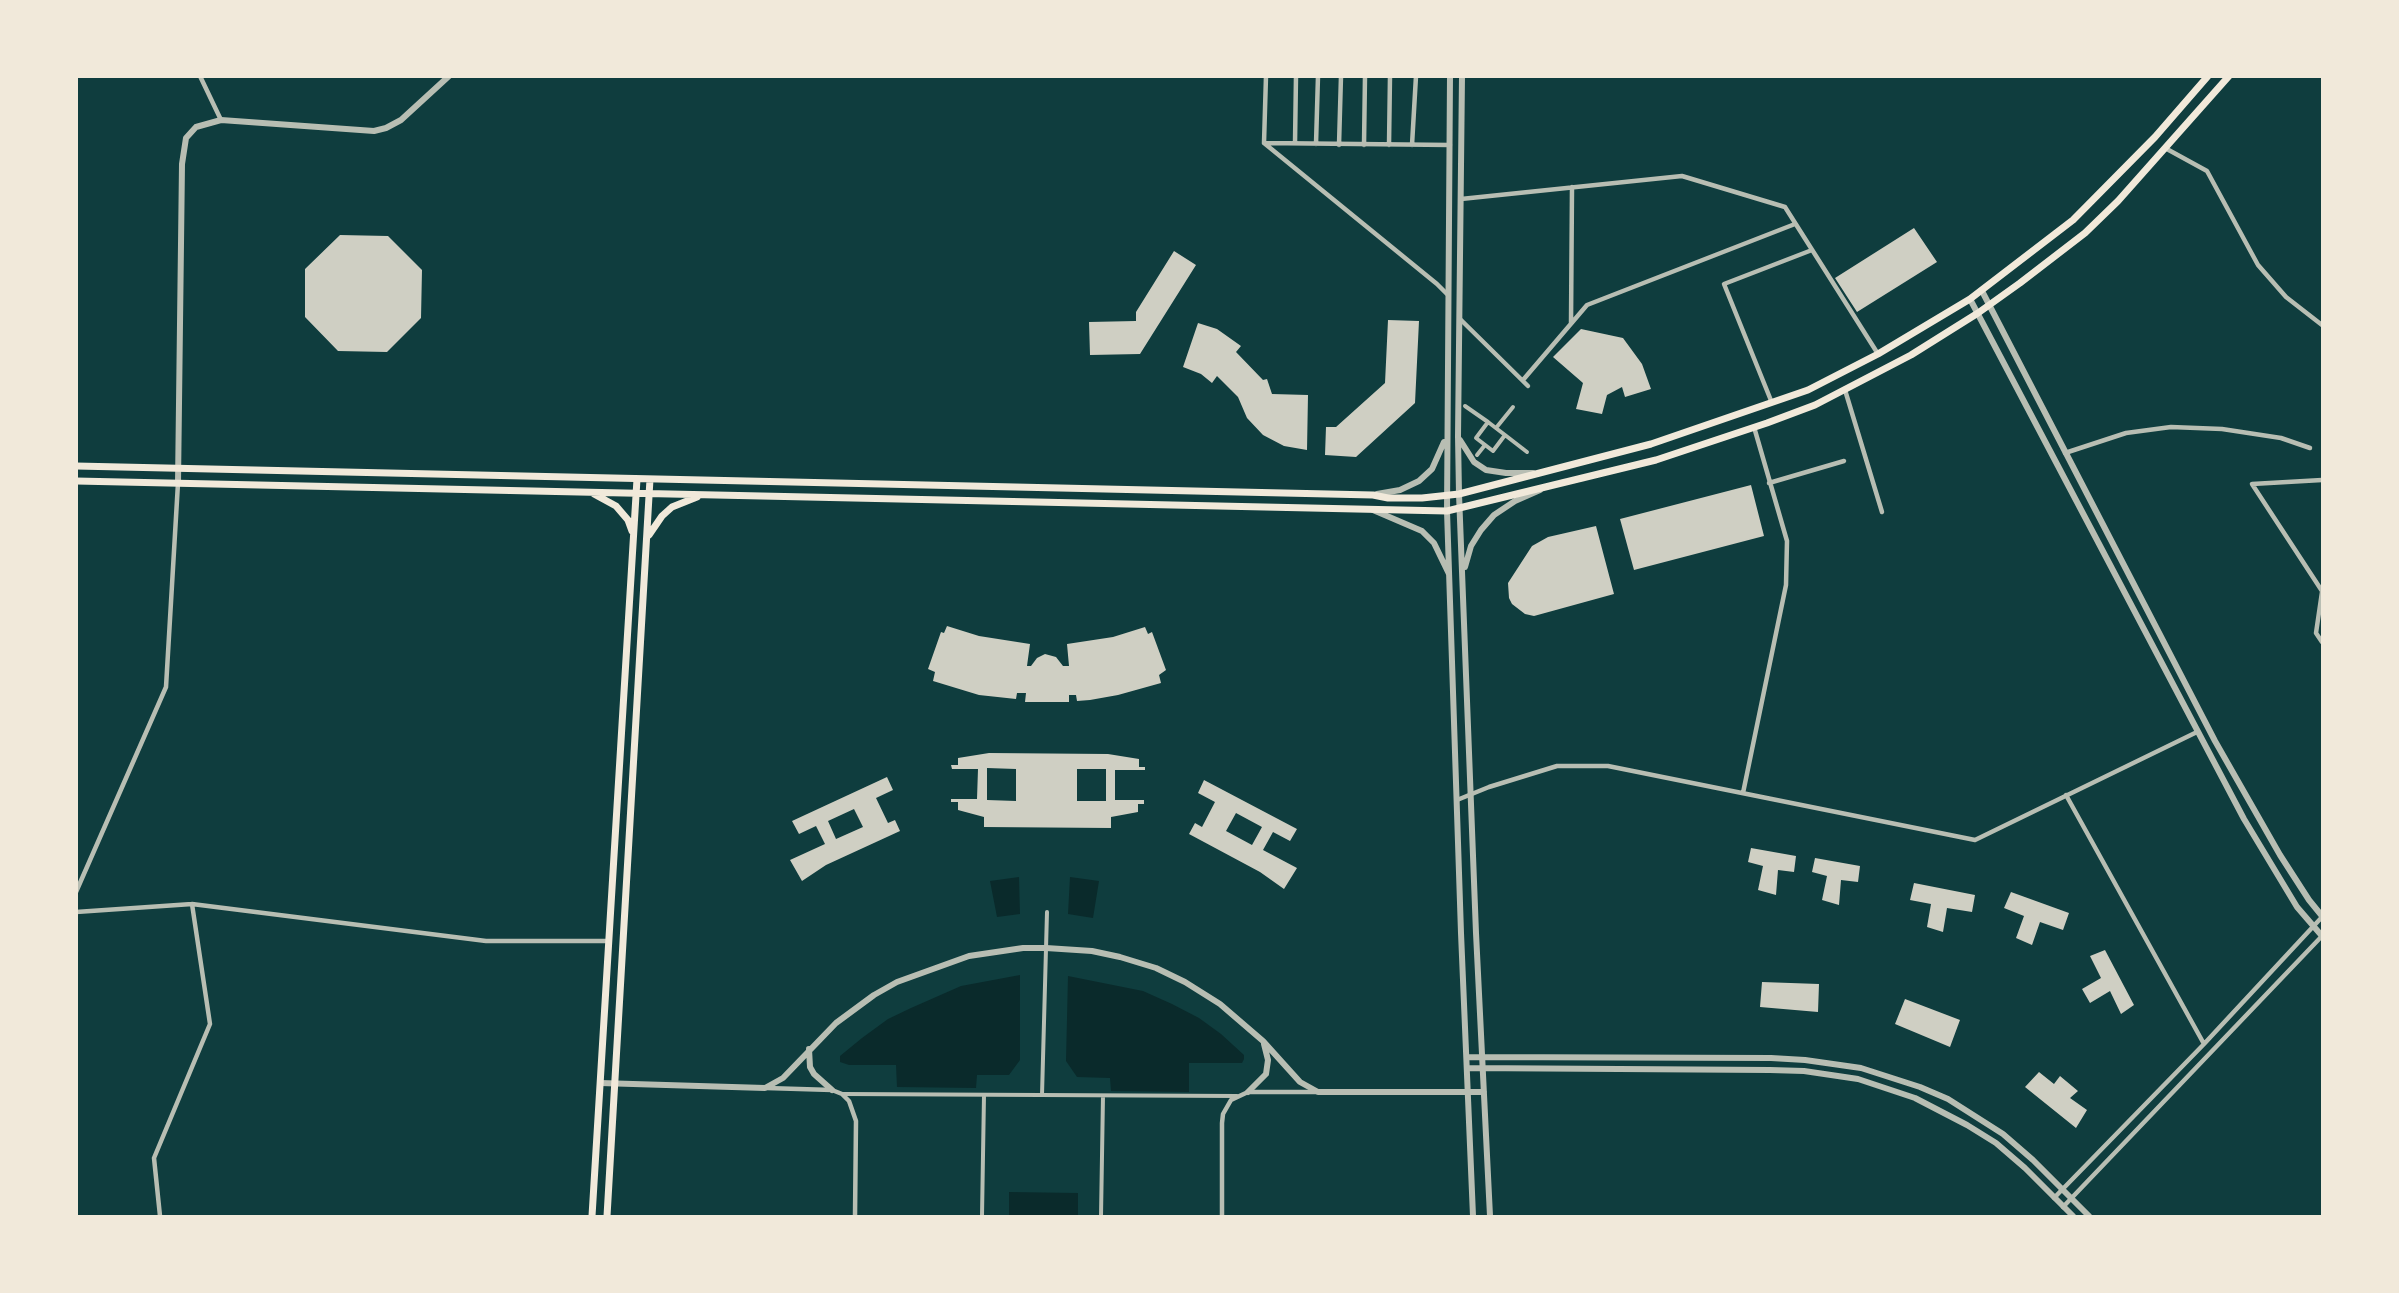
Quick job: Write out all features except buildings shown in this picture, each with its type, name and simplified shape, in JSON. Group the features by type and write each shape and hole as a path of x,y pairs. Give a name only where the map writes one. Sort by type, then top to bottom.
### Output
{"main road":[{"path":"76,466 1373,495 1388,498 1459,494 1651,444 1808,390 1878,354 1982,291 2073,220 2146,146 2208,76"},
{"path":"76,481 1447,512 1656,460 1754,427 1815,405 1911,355 1978,313 2085,232 2118,201 2229,76"},
{"path":"592,1216 637,479"},
{"path":"607,1216 650,479"},
{"path":"583,492 601,496 616,506 628,520 632,528 632,537"},
{"path":"648,537 662,516 672,507 683,501 708,495"}],"street":[{"path":"200,76 221,120"},
{"path":"76,892 166,687 178,483 182,164 186,138 196,127 221,120 374,131 401,120 449,76"},
{"path":"1264,143 1266,76"},
{"path":"1295,144 1296,76"},
{"path":"1316,144 1318,76"},
{"path":"1339,145 1341,76"},
{"path":"1364,146 1365,76"},
{"path":"1389,145 1390,76"},
{"path":"1412,145 1416,76"},
{"path":"1450,76 1447,512 1473,1216"},
{"path":"1462,76 1459,494 1490,1216"},
{"path":"1264,143 1364,146 1450,145"},
{"path":"1264,143 1448,295"},
{"path":"2165,148 2207,171 2258,265 2286,297 2322,325"},
{"path":"1461,199 1682,176 1785,207 1878,354"},
{"path":"1571,323 1572,187"},
{"path":"1522,380 1587,305 1795,224"},
{"path":"1772,403 1724,284 1812,250"},
{"path":"1982,291 2215,741 2280,855 2322,916 2204,1044 2054,1198"},
{"path":"1970,299 2197,732 2262,850 2297,907 2322,936 2063,1207"},
{"path":"1459,318 1528,386"},
{"path":"1845,390 1882,512"},
{"path":"1465,406 1527,452"},
{"path":"1496,428 1513,407"},
{"path":"1488,422 1476,438 1492,451 1505,435"},
{"path":"1743,793 1786,585 1787,541 1754,427"},
{"path":"2065,453 2126,433 2172,427 2222,429 2281,438 2310,448"},
{"path":"1373,495 1400,490 1419,481 1432,469 1447,436"},
{"path":"1458,436 1474,462 1486,470 1506,473 1540,473"},
{"path":"1477,455 1485,445"},
{"path":"1769,483 1844,462"},
{"path":"2322,480 2252,484 2322,591 2316,633 2322,642"},
{"path":"1463,573 1471,546 1494,516 1515,501 1544,489"},
{"path":"1373,510 1422,531 1434,543 1450,576"},
{"path":"1457,800 1489,786 1557,766 1608,766 1975,840 2197,732"},
{"path":"2066,795 2204,1044"},
{"path":"76,912 192,904 486,941 608,941"},
{"path":"160,1216 154,1158 210,1024 192,904"},
{"path":"1042,1095 1047,912"},
{"path":"765,1088 783,1078 809,1049 855,1008 897,982 969,956 1023,948 1046,948 1092,951 1156,968 1185,982 1220,1004 1263,1041 1300,1082 1318,1092"},
{"path":"1248,1092 1259,1082 1268,1067 1268,1054 1263,1041"},
{"path":"809,1049 810,1066 814,1074 832,1090 842,1094 1237,1096"},
{"path":"1467,1058 1771,1058 1861,1068 1920,1087 1974,1115 2003,1134 2089,1216"},
{"path":"1467,1068 1770,1070 1804,1071 1858,1079 1915,1098 1996,1143 2025,1168 2073,1216"},
{"path":"600,1083 832,1090"},
{"path":"1222,1216 1223,1114 1231,1100 1237,1096 1248,1092 1484,1092"},
{"path":"842,1094 849,1101 856,1121 855,1216"},
{"path":"982,1216 984,1095"},
{"path":"1101,1216 1103,1096"}],"water":[{"path":"1019,877 1020,914 997,917 990,881"},
{"path":"1070,877 1099,881 1093,918 1068,914"},
{"path":"1020,975 1020,1060 1009,1075 977,1075 976,1088 897,1087 896,1065 849,1065 840,1062 840,1056 888,1019 961,986"},
{"path":"1068,976 1143,991 1172,1004 1199,1018 1221,1034 1244,1055 1244,1059 1242,1063 1189,1063 1189,1092 1111,1091 1110,1078 1077,1077 1066,1061"},
{"path":"1009,1192 1078,1193 1078,1216 1009,1216"}]}
